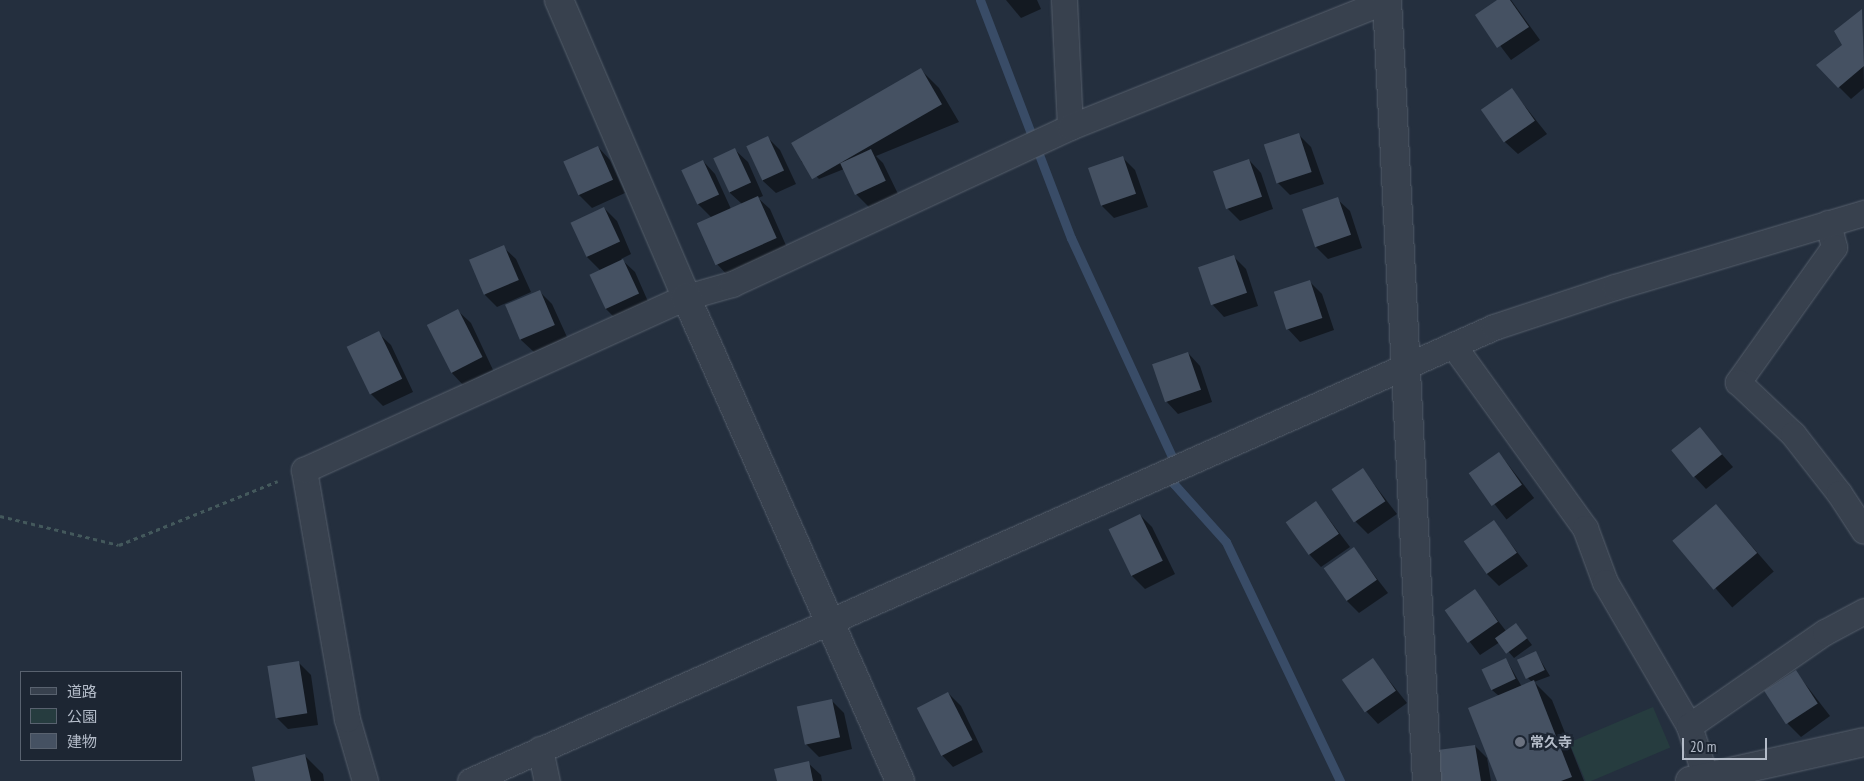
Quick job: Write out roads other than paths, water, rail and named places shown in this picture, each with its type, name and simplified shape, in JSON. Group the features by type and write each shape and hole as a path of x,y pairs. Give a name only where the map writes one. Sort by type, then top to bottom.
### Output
{"street":[{"path":"559,0 686,297 900,781"},
{"path":"1064,0 1070,127"},
{"path":"365,781 348,719 304,470 686,297 732,284 1070,127 1387,0 1427,781"},
{"path":"470,781 1494,327 1605,290 1864,213"},
{"path":"1828,223 1834,247 1738,382 1793,434 1839,493 1864,532"},
{"path":"1453,345 1586,528 1604,582 1689,726 1698,779 1864,742"},
{"path":"1689,726 1825,632 1864,611"},
{"path":"540,749 547,781"}],"waterway":[{"path":"980,0 1071,238 1172,457 1174,484 1226,542 1340,781"}],"place":[{"name":"常久寺","path":"1520,742"}]}
